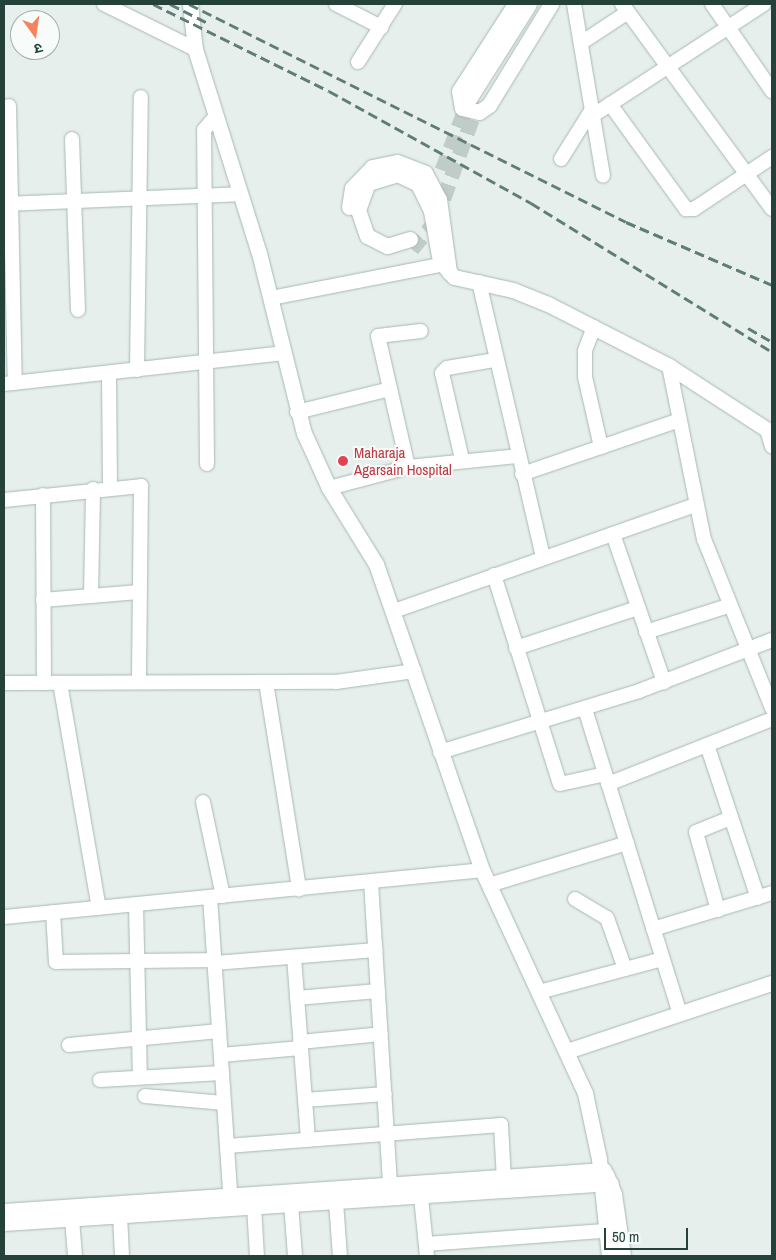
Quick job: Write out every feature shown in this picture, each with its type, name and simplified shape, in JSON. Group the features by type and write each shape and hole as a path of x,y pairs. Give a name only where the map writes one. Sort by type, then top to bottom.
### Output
{"street":[{"path":"104,4 195,49"},
{"path":"190,4 195,49 214,118 271,298 297,412 329,488 376,564 394,611 440,752 482,870 585,1093 602,1173 623,1256"},
{"path":"336,4 381,27"},
{"path":"358,62 395,4"},
{"path":"515,4 459,91 462,108 479,112 489,105 551,4"},
{"path":"529,4 473,101 541,4"},
{"path":"574,4 591,114 603,176"},
{"path":"712,4 772,91"},
{"path":"561,159 591,114 610,104 764,4"},
{"path":"581,44 625,8 666,68 772,209"},
{"path":"137,370 141,97"},
{"path":"610,104 686,209 694,209 772,157"},
{"path":"9,106 7,204 9,384 284,353"},
{"path":"207,464 204,130 214,118"},
{"path":"72,139 78,310"},
{"path":"411,244 386,254 370,250 352,230 348,201 352,188 372,167 397,162 412,166 431,180 447,267"},
{"path":"7,204 239,194"},
{"path":"271,298 447,267 479,282 513,290 594,327 669,366 770,431 772,446"},
{"path":"479,282 495,360 542,558"},
{"path":"594,327 586,352 585,377 601,447"},
{"path":"408,467 378,336 421,331"},
{"path":"462,459 442,373 447,368 495,360"},
{"path":"669,366 677,421 695,505 728,606 772,708"},
{"path":"109,373 110,487"},
{"path":"297,412 390,390"},
{"path":"522,474 677,421"},
{"path":"329,488 408,467 462,459 519,456"},
{"path":"4,500 110,487 140,486 139,680"},
{"path":"91,596 93,489"},
{"path":"43,495 44,683"},
{"path":"394,611 695,505"},
{"path":"613,534 664,682"},
{"path":"494,576 560,784 607,779 707,745 772,718"},
{"path":"43,600 139,592"},
{"path":"646,632 728,606"},
{"path":"516,648 638,608"},
{"path":"440,752 586,709 664,682 772,640"},
{"path":"4,683 139,680 336,682 414,671"},
{"path":"266,682 299,889"},
{"path":"60,683 98,908"},
{"path":"586,709 679,1011"},
{"path":"707,745 758,898"},
{"path":"203,802 217,897 215,961 231,1202"},
{"path":"718,910 696,832 731,818"},
{"path":"489,885 627,843"},
{"path":"4,917 482,870"},
{"path":"371,882 391,1193"},
{"path":"653,928 772,893"},
{"path":"575,899 606,918 625,969"},
{"path":"136,904 140,1078"},
{"path":"53,912 56,962 137,963 215,961 375,950"},
{"path":"294,956 308,1139"},
{"path":"539,992 663,959"},
{"path":"567,1051 679,1011 772,982"},
{"path":"297,998 378,991"},
{"path":"69,1044 220,1032"},
{"path":"221,1055 381,1034"},
{"path":"100,1080 222,1073"},
{"path":"305,1100 384,1094"},
{"path":"145,1096 224,1103"},
{"path":"227,1146 501,1125 504,1180"},
{"path":"4,1211 120,1215 231,1202 254,1206 336,1202 391,1193 504,1180 602,1173"},
{"path":"4,1223 72,1212 231,1202 391,1193 421,1197 602,1173"},
{"path":"602,1173 606,1231 610,1256"},
{"path":"421,1197 426,1250 606,1231"},
{"path":"336,1202 340,1256"},
{"path":"292,1204 294,1256"},
{"path":"254,1206 257,1256"},
{"path":"72,1212 75,1256"},
{"path":"120,1215 122,1256"}],"tunnel":[{"path":"442,170 469,99"},
{"path":"412,249 436,220 478,103"}],"railway":[{"path":"153,4 329,91 531,203 772,352"},
{"path":"170,4 208,23"},
{"path":"189,4 626,222 772,285"},
{"path":"748,328 772,342"}],"place":[{"name":"Maharaja Agarsain Hospital","path":"343,461"}]}
